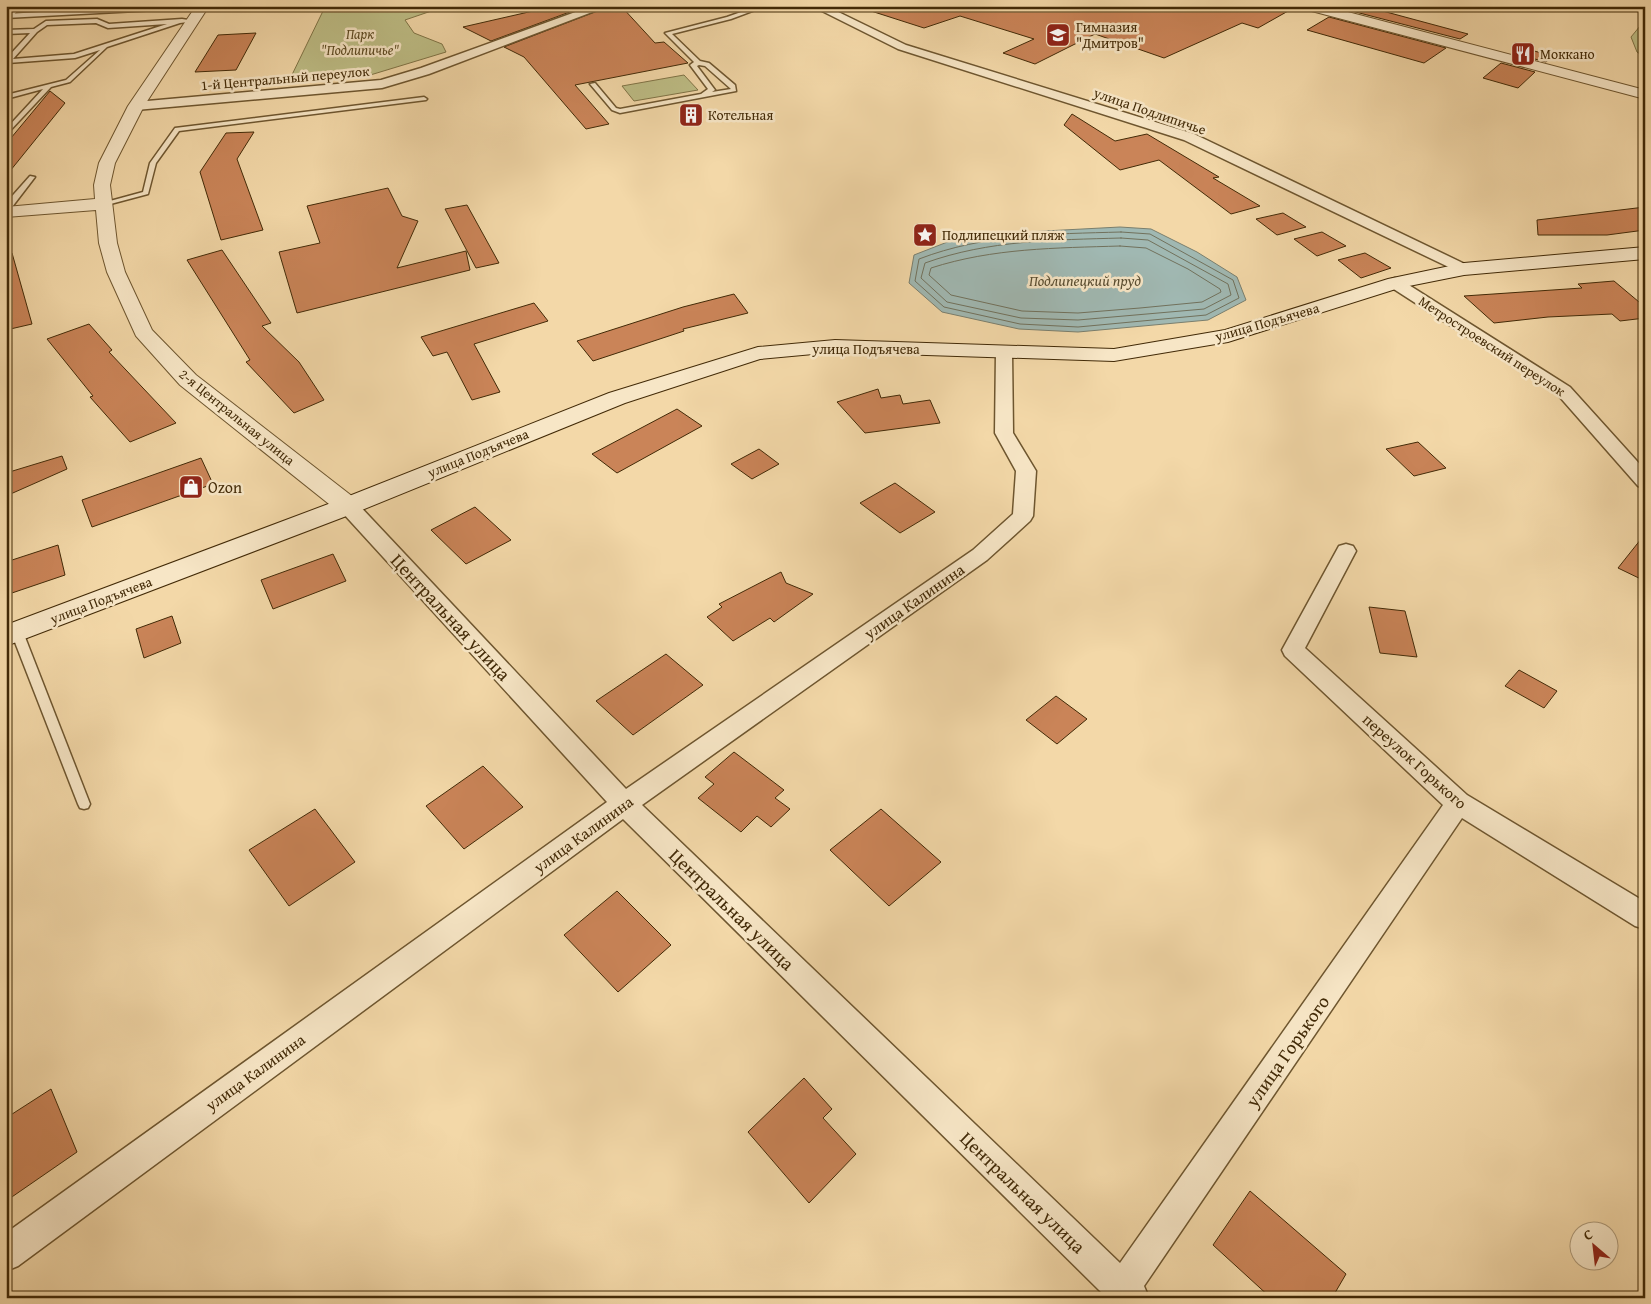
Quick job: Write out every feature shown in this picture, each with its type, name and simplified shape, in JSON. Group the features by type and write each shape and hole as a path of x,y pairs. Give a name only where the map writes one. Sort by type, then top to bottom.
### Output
{"street":[{"name":"2-я Центральная улица","path":"203,6 189,16 136,106 107,162 102,185 103,204 108,243 116,272 143,332 188,380 348,506"},
{"name":"1-й Центральный переулок","path":"136,106 382,84 603,6"},
{"name":"улица Подлипичье","path":"817,6 902,47 1189,138 1464,269"},
{"path":"1309,6 1645,95"},
{"path":"8,15 189,16"},
{"path":"11,208 103,204"},
{"name":"улица Подъячева","path":"12,634 348,506 617,398 758,354 835,346 1114,355 1228,336 1395,283 1464,269 1645,253"},
{"name":"Метростроевский переулок","path":"1395,283 1564,391 1645,482"},
{"name":"улица Калинина","path":"6,1254 624,804 980,555 1023,516 1026,471 1004,433 1004,352"},
{"name":"Центральная улица","path":"348,506 624,804 1123,1295"},
{"name":"переулок Горького","path":"1346,551 1292,650 1458,803 1645,917"},
{"name":"улица Горького","path":"1123,1295 1458,803"}],"lane":[{"path":"8,15 19,6"},
{"path":"698,63 668,33 726,19 764,6"},
{"path":"7,61 35,31 46,23 97,21 108,26 189,16"},
{"path":"7,61 75,56 189,16"},
{"path":"6,32 35,31"},
{"path":"6,97 68,82 108,46"},
{"path":"593,84 614,109 620,111 704,94 734,90 733,86 707,64 698,63 693,65 712,90 704,94"},
{"path":"6,134 49,86"},
{"path":"103,204 146,193 153,163 177,128 424,100"},
{"path":"11,208 32,177"},
{"path":"12,634 84,804"}],"green space":[{"name":"Парк \"Подлипичье\"","path":"348,6 446,6 405,20 414,33 442,44 446,52 367,76 288,83 323,11 346,10"},
{"path":"1645,20 1645,57 1637,52 1631,37"},
{"path":"684,75 698,90 634,101 622,86"}],"water":[{"name":"Подлипецкий пруд","path":"1120,227 1151,229 1197,252 1237,277 1246,300 1208,320 1078,332 1019,329 942,312 909,283 914,255 950,241 988,234"}],"building":[{"path":"541,6 586,6 491,41 463,27 533,11"},
{"path":"610,6 621,6 655,43 664,42 688,63 575,85 609,124 586,129 524,57 504,47"},
{"path":"872,6 1297,6 1258,28 1242,23 1164,58 1095,34 1035,64 1003,53 1034,39 960,16 924,28 871,11"},
{"path":"1348,6 1364,6 1468,34 1460,39 1344,9"},
{"path":"1329,17 1446,48 1424,63 1307,30"},
{"path":"256,33 236,70 195,72 218,35"},
{"path":"1519,47 1553,56 1546,62 1512,53"},
{"path":"1501,63 1535,72 1518,88 1483,78"},
{"path":"50,91 65,103 6,176 6,144"},
{"path":"1072,114 1115,141 1147,134 1219,177 1213,178 1260,206 1231,214 1159,160 1120,170 1064,125"},
{"path":"254,132 237,159 263,230 221,240 200,172 226,133"},
{"path":"388,188 402,216 418,221 397,268 466,251 470,270 297,313 279,252 320,243 307,206"},
{"path":"467,205 499,263 476,268 445,209"},
{"path":"1645,207 1645,230 1607,235 1538,235 1537,220"},
{"path":"1283,213 1306,227 1277,235 1256,219"},
{"path":"1322,232 1346,246 1317,256 1294,239"},
{"path":"222,250 271,323 262,326 299,362 324,400 294,413 246,362 250,360 187,260"},
{"path":"12,253 32,324 6,330 6,254"},
{"path":"1365,253 1391,268 1361,278 1338,260"},
{"path":"1614,281 1645,307 1645,318 1620,321 1612,314 1548,317 1494,323 1464,296 1582,288 1578,284"},
{"path":"734,294 748,313 683,329 684,331 593,361 577,341 683,307"},
{"path":"534,303 548,321 474,344 500,392 472,400 447,352 433,356 421,337"},
{"path":"89,324 112,350 109,352 176,423 130,442 90,397 93,396 47,339"},
{"path":"878,389 881,398 900,395 903,404 930,400 940,423 865,433 837,402"},
{"path":"677,409 702,426 617,473 592,454"},
{"path":"1418,442 1446,468 1414,476 1386,449"},
{"path":"759,449 779,464 752,479 731,464"},
{"path":"62,456 67,469 6,496 6,473"},
{"path":"201,458 213,484 92,527 82,500"},
{"path":"895,483 935,512 900,533 860,503"},
{"path":"475,507 511,540 466,564 431,530"},
{"path":"1645,534 1645,581 1618,568"},
{"path":"58,545 65,575 6,595 6,562"},
{"path":"333,554 346,581 273,609 261,580"},
{"path":"781,572 786,583 813,594 774,622 770,618 733,641 707,617 722,607 719,604"},
{"path":"1369,607 1405,611 1417,657 1380,653"},
{"path":"172,616 181,643 144,658 136,629"},
{"path":"666,654 703,685 633,735 596,701"},
{"path":"1519,670 1557,691 1544,708 1505,686"},
{"path":"1056,696 1087,719 1057,744 1026,720"},
{"path":"734,752 784,790 775,798 790,809 771,827 757,816 741,832 698,798 714,784 705,777"},
{"path":"483,766 523,807 464,849 426,806"},
{"path":"315,809 355,862 289,906 249,850"},
{"path":"881,809 941,862 889,906 830,850"},
{"path":"617,891 671,945 618,992 564,935"},
{"path":"804,1078 832,1109 823,1118 856,1154 809,1203 748,1132"},
{"path":"51,1089 77,1152 6,1201 6,1118"},
{"path":"1250,1191 1346,1274 1332,1298 1271,1298 1213,1245"}],"place":[{"name":"Гимназия \"Дмитров\"","path":"1058,35"},
{"name":"Моккано","path":"1523,54"},
{"name":"Котельная","path":"691,115"},
{"name":"Подлипецкий пляж","path":"925,235"},
{"name":"Ozon","path":"191,487"}]}
